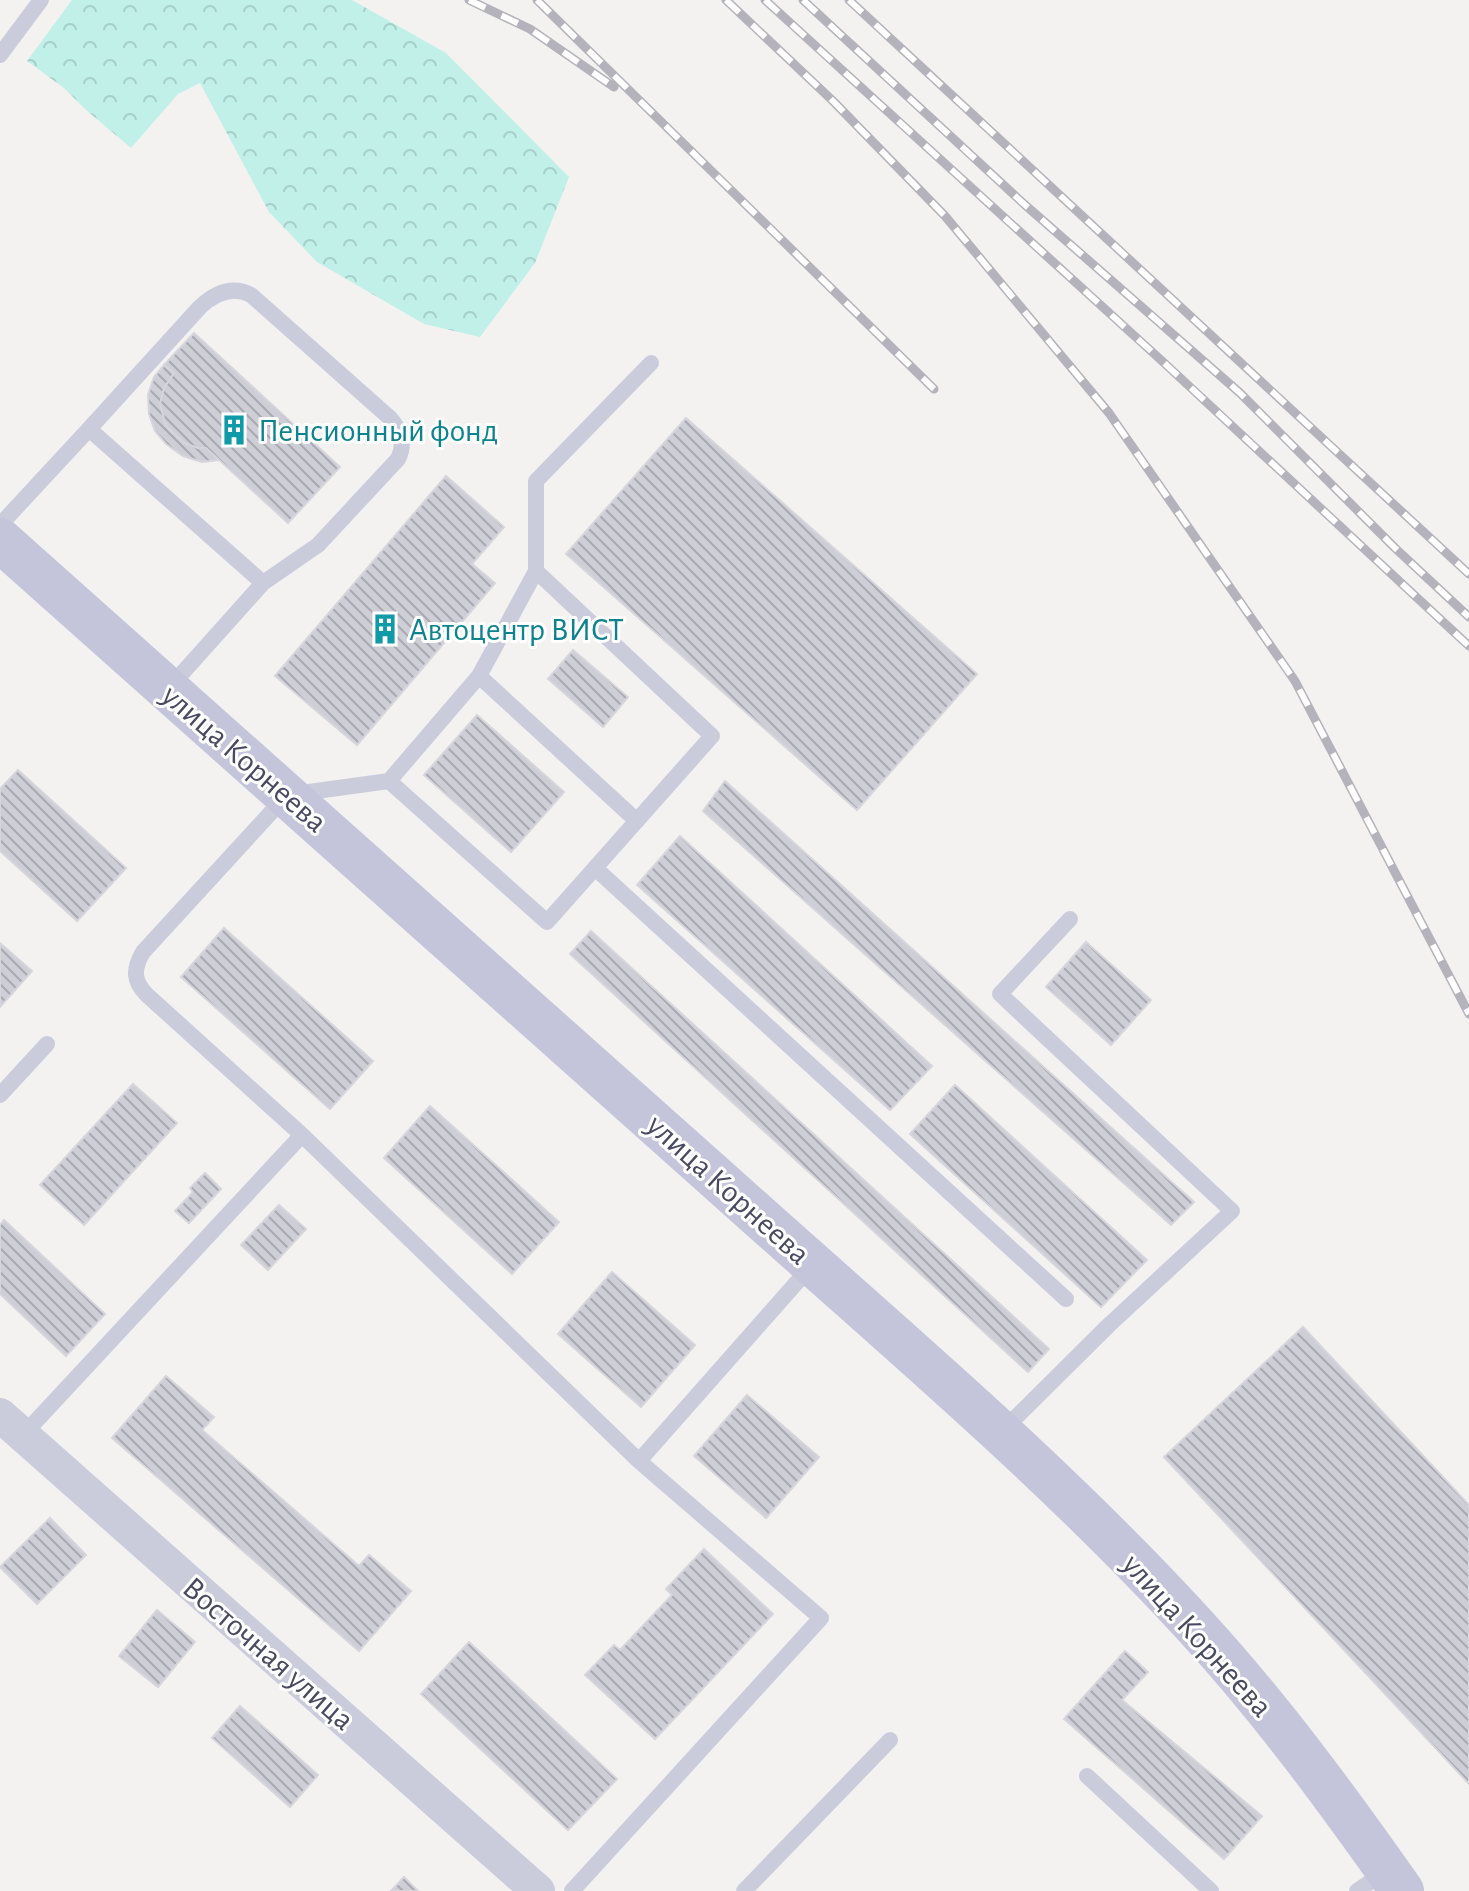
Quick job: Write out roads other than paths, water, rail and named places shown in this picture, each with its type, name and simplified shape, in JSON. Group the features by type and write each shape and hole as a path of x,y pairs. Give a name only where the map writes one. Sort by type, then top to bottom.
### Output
{"street":[{"name":"улица Корнеева","path":"0,540 813,1264 1112,1538 1200,1631 1274,1718 1382,1884"},
{"name":"Восточная улица","path":"11,1425 538,1891"}],"lane":[{"path":"0,55 41,0"},
{"path":"0,525 200,307 215,295 235,290 251,295 390,418 403,442 398,459 318,545 263,583 167,690"},
{"path":"572,1891 821,1618 639,1461 302,1135 147,995 138,985 135,973 143,952 287,795 389,781 479,676 536,571 536,481 651,363"},
{"path":"89,429 263,583"},
{"path":"389,781 547,922 712,736 536,571"},
{"path":"479,676 637,821"},
{"path":"595,868 1066,1299"},
{"path":"1000,1433 1109,1325 1232,1211 1000,994 1070,919"},
{"path":"0,1095 47,1044"},
{"path":"11,1425 302,1135"},
{"path":"639,1461 813,1264"},
{"path":"744,1891 890,1740"},
{"path":"1087,1776 1211,1891"}],"railway":[{"path":"469,0 530,29 614,87"},
{"path":"537,0 934,389"},
{"path":"726,0 833,101 945,216 1109,413 1295,681 1469,1014"},
{"path":"765,0 1161,360 1469,646"},
{"path":"803,0 1024,204 1240,393 1395,548 1469,617"},
{"path":"849,0 1469,574"}],"place":[{"name":"Пенсионный фонд","path":"234,430"},
{"name":"Автоцентр ВИСТ","path":"385,629"}]}
